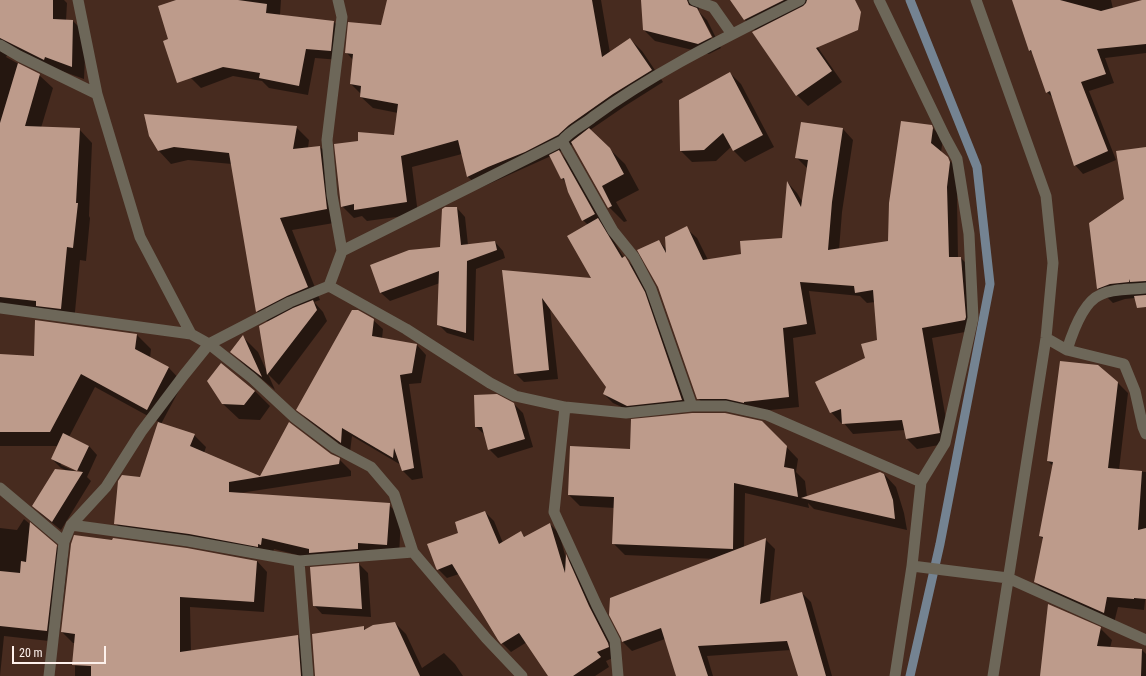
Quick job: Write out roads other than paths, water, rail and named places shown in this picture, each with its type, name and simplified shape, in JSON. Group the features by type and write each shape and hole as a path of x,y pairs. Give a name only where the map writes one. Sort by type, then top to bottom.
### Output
{"street":[{"path":"78,0 97,94 140,237 191,334"},
{"path":"49,676 64,542 72,525 106,487 141,432 209,344 290,302 329,286 342,252 332,195 327,140 342,17 338,0"},
{"path":"694,0 713,8 732,34"},
{"path":"342,252 562,141 569,132 584,124 611,104 700,50 800,0"},
{"path":"879,0 957,159 969,234 973,318 945,443 921,482 912,566 895,676"},
{"path":"976,0 1046,196 1053,263 1046,338 993,676"},
{"path":"0,45 19,56 97,94"},
{"path":"562,141 613,231 634,257 651,289 692,406"},
{"path":"329,286 406,329 490,383 515,396 565,407 626,413 692,406 726,406 767,415 921,482"},
{"path":"1067,350 1074,327 1087,306 1099,295 1113,291 1146,288"},
{"path":"0,308 191,334 209,344 252,378 294,417 335,448 371,467 394,494 413,552 486,638 522,676"},
{"path":"1046,338 1067,350 1124,364 1135,391 1146,434"},
{"path":"565,407 554,512 597,606 615,641 618,676"},
{"path":"0,488 64,542"},
{"path":"72,525 188,542 299,561 413,552"},
{"path":"299,561 308,676"},
{"path":"912,566 1008,578 1146,640"}],"waterway":[{"path":"910,0 977,167 990,284 940,544 910,676"}]}
